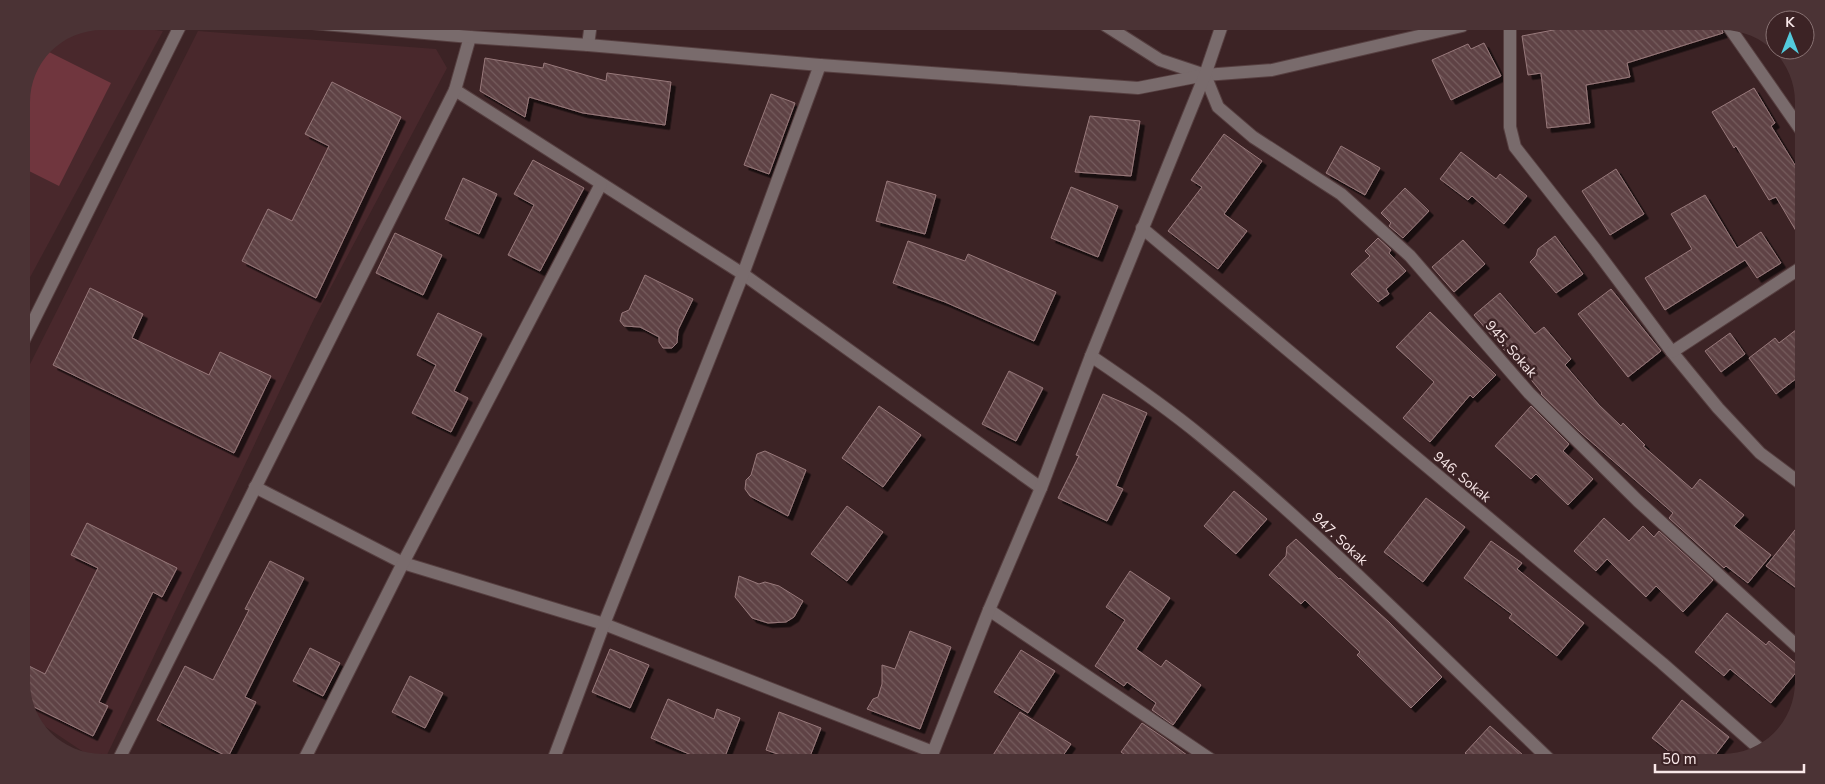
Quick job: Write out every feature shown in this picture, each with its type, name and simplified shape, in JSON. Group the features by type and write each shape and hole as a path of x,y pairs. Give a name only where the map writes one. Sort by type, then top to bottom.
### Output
{"street":[{"path":"30,328 178,30"},
{"path":"401,30 820,65 1138,88 1204,75 1272,70 1445,30"},
{"path":"588,45 591,30"},
{"path":"1113,30 1160,60 1204,75"},
{"path":"932,754 989,610 1041,488 1091,356 1204,75 1220,30"},
{"path":"1510,30 1510,127 1515,147 1672,352 1718,408 1760,453 1795,479"},
{"path":"1732,31 1795,113"},
{"path":"122,754 455,90 470,37"},
{"path":"555,754 604,624 743,274 820,65"},
{"name":"945. Sokak","path":"1204,75 1218,107 1253,138 1341,194 1410,256 1529,393 1638,501 1795,644"},
{"path":"455,90 743,274 1041,488"},
{"path":"307,754 403,563 601,184"},
{"name":"946. Sokak","path":"1142,228 1662,663 1756,746"},
{"path":"1672,352 1795,272"},
{"name":"947. Sokak","path":"1091,356 1200,435 1306,527 1544,754"},
{"path":"255,487 403,563 604,624 926,754"},
{"path":"989,610 1200,754"}],"shaded area":[{"path":"88,31 163,31 30,277 30,98 32,84 42,62 62,42"},
{"path":"198,31 436,49 447,68 314,319 107,754 88,753 81,750 47,727 37,714 31,696 30,364"},
{"path":"50,52 111,83 59,186 30,172 30,98 32,84 42,62"}],"building":[{"path":"1553,30 1722,30 1723,33 1627,63 1630,77 1586,85 1590,123 1547,128 1541,73 1528,75 1522,36"},
{"path":"1484,43 1501,76 1451,100 1432,60 1468,44 1471,49"},
{"path":"485,58 543,68 544,63 606,81 607,73 671,82 665,125 583,113 529,97 525,117 480,91"},
{"path":"332,82 401,117 316,298 242,261 268,209 292,221 329,146 305,134"},
{"path":"1754,88 1775,123 1771,126 1795,165 1795,229 1776,197 1769,200 1736,146 1734,148 1712,112"},
{"path":"771,94 795,103 769,174 744,165"},
{"path":"1090,116 1140,121 1131,176 1075,172"},
{"path":"1224,134 1262,161 1224,214 1247,231 1218,269 1168,231 1202,187 1191,180"},
{"path":"1341,146 1380,168 1365,195 1326,173"},
{"path":"1461,152 1496,179 1500,174 1527,196 1504,224 1472,196 1468,200 1440,179"},
{"path":"533,160 584,188 540,271 508,255 534,205 514,194"},
{"path":"1616,169 1644,214 1610,235 1582,191"},
{"path":"463,178 497,194 479,234 445,219"},
{"path":"887,181 936,195 925,234 876,221"},
{"path":"1071,187 1118,206 1098,257 1051,238"},
{"path":"1405,188 1429,211 1403,238 1389,226 1391,223 1381,213"},
{"path":"1705,195 1737,248 1761,232 1781,263 1757,278 1745,260 1665,310 1645,278 1692,249 1671,214"},
{"path":"395,233 442,255 423,295 376,273"},
{"path":"1555,236 1583,274 1556,293 1530,262 1536,256 1538,249"},
{"path":"1378,238 1391,250 1389,253 1406,271 1386,289 1389,294 1378,302 1351,274 1370,256 1365,251"},
{"path":"1463,240 1485,264 1454,292 1432,267"},
{"path":"908,241 965,261 968,254 1056,292 1034,341 945,302 893,283"},
{"path":"645,275 693,299 678,330 677,343 672,348 663,348 659,342 659,337 640,327 624,326 620,321 622,313 629,310"},
{"path":"90,288 143,314 132,338 209,375 220,352 271,376 234,453 53,365"},
{"path":"1611,289 1661,351 1628,377 1578,314"},
{"path":"1500,293 1535,334 1544,327 1571,359 1565,365 1599,405 1621,426 1623,423 1645,445 1643,446 1692,489 1700,479 1744,515 1734,526 1771,555 1748,583 1726,566 1724,568 1669,518 1673,513 1580,432 1541,394 1513,358 1474,315"},
{"path":"1430,312 1496,375 1473,398 1470,395 1430,442 1403,418 1434,382 1396,347"},
{"path":"438,313 482,334 454,391 468,398 451,432 412,413 436,365 417,355"},
{"path":"1795,331 1795,380 1776,394 1749,358 1775,338 1779,343"},
{"path":"1730,333 1745,354 1721,372 1705,351"},
{"path":"1009,371 1043,388 1016,441 982,424"},
{"path":"1103,394 1147,413 1116,486 1123,489 1107,521 1058,498 1079,456 1076,455"},
{"path":"879,406 921,435 883,487 842,458"},
{"path":"1531,406 1569,444 1563,451 1593,479 1568,505 1536,474 1531,479 1495,446"},
{"path":"765,451 806,470 788,516 750,496 745,489 746,480 751,475 757,454"},
{"path":"1234,491 1267,519 1236,554 1204,526"},
{"path":"1426,498 1465,527 1423,582 1384,552"},
{"path":"847,506 883,532 847,581 811,554"},
{"path":"1604,518 1629,541 1643,526 1654,537 1659,531 1713,580 1683,612 1656,586 1646,597 1607,559 1596,571 1574,551"},
{"path":"87,523 177,568 162,597 153,592 99,702 108,706 93,736 35,707 31,696 30,666 45,674 98,568 71,555"},
{"path":"1795,530 1795,587 1766,566"},
{"path":"1296,539 1389,622 1442,677 1411,708 1357,655 1360,652 1305,600 1301,604 1269,575 1286,556 1287,547"},
{"path":"1491,541 1522,563 1517,569 1584,623 1557,656 1509,618 1512,614 1464,578"},
{"path":"270,561 304,578 245,697 256,702 230,754 222,754 157,720 185,666 213,680 249,610 245,609"},
{"path":"1130,571 1170,598 1136,649 1161,667 1166,660 1201,685 1173,725 1152,710 1156,703 1127,682 1124,686 1095,666 1125,620 1106,607"},
{"path":"739,576 759,584 765,582 779,586 803,601 794,617 786,622 768,623 752,618 735,597"},
{"path":"1727,613 1766,645 1769,641 1795,663 1795,674 1771,703 1730,669 1724,676 1695,652"},
{"path":"910,631 951,647 920,729 867,709 873,699 878,697 882,684 882,665 895,669"},
{"path":"310,648 340,663 323,696 293,681"},
{"path":"610,649 649,665 630,708 592,692"},
{"path":"1021,650 1055,671 1028,713 994,692"},
{"path":"410,676 443,693 425,728 392,712"},
{"path":"668,699 714,719 717,709 740,718 726,754 689,754 651,738"},
{"path":"1682,700 1729,737 1716,754 1672,754 1652,738"},
{"path":"779,712 821,728 811,754 778,754 766,750"},
{"path":"1020,712 1071,744 1064,754 994,754"},
{"path":"1142,723 1186,754 1124,754 1121,752"},
{"path":"1490,726 1522,754 1466,754"}]}
